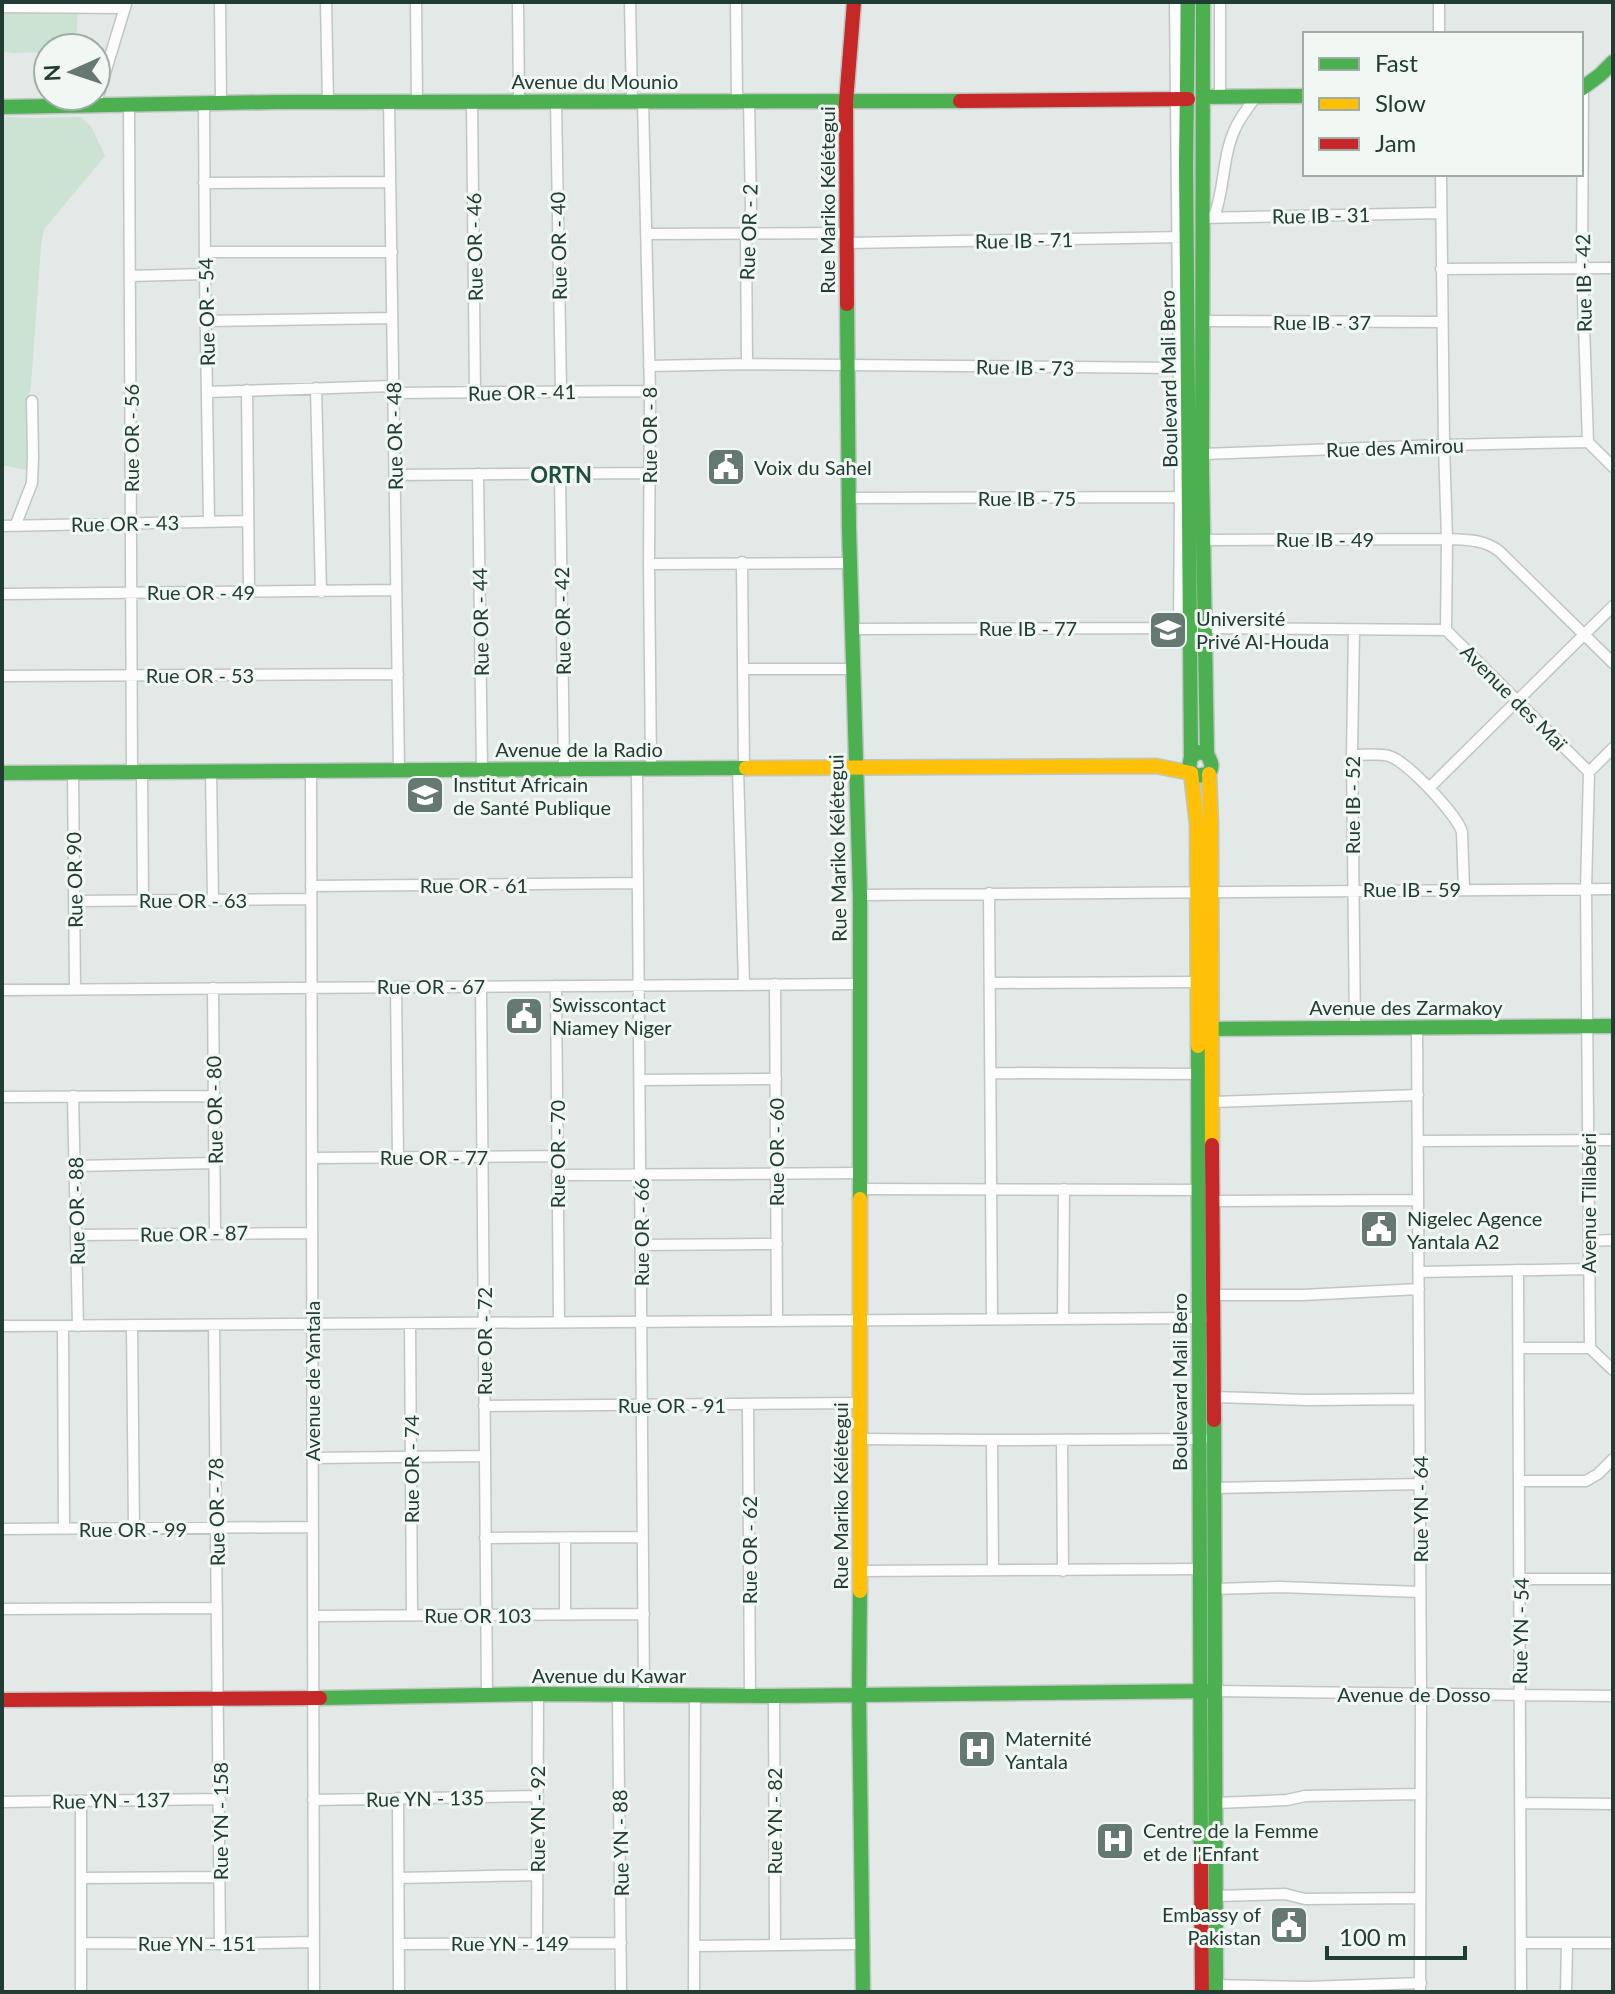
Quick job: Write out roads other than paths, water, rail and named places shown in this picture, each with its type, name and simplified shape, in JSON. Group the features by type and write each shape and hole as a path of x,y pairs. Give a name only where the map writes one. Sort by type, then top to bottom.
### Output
{"street":[{"path":"220,2 221,103"},
{"path":"326,2 328,102"},
{"path":"416,2 417,101"},
{"path":"518,2 519,101"},
{"name":"Rue OR - 8","path":"630,2 646,234 650,391 644,769"},
{"name":"Rue OR - 2","path":"736,2 751,213 746,232 747,364"},
{"name":"Rue Mariko Kélétegui","path":"854,2 846,102 850,563 860,895 859,1694 863,1992"},
{"name":"Boulevard Mali Bero","path":"1175,2 1208,217 1189,237"},
{"name":"Boulevard Mali Bero","path":"1188,2 1186,164 1191,757"},
{"name":"Boulevard Mali Bero","path":"1189,98 1203,2"},
{"path":"1220,2 1220,96"},
{"path":"1439,2 1439,32"},
{"path":"2,7 126,5 112,51"},
{"path":"1583,88 1613,62"},
{"path":"1208,217 1220,201 1224,169 1235,129 1256,96"},
{"name":"Avenue du Mounio","path":"112,106 1303,96"},
{"name":"Rue OR - 46","path":"472,101 475,392"},
{"name":"Rue OR - 40","path":"556,101 561,391"},
{"name":"Rue OR - 48","path":"389,102 399,770"},
{"name":"Rue OR - 54","path":"204,103 209,521"},
{"name":"Rue OR - 56","path":"129,105 132,676 143,901"},
{"name":"Avenue du Mounio","path":"2,107 32,107"},
{"name":"Avenue des Maï","path":"1441,176 1446,630 1589,772"},
{"name":"Rue IB - 42","path":"1582,176 1588,442"},
{"path":"204,183 390,182"},
{"name":"Rue IB - 31","path":"1208,217 1441,213"},
{"name":"Rue IB - 71","path":"646,234 746,232 847,238 1189,237"},
{"name":"Boulevard Mali Bero","path":"1189,237 1202,321 1190,368 1203,454 1191,498 1204,540 1191,628 1207,754"},
{"path":"205,252 392,252"},
{"path":"1441,269 1613,268"},
{"path":"130,276 205,274"},
{"path":"205,321 392,318"},
{"name":"Rue IB - 37","path":"1202,321 1442,322"},
{"name":"Rue IB - 73","path":"649,366 1190,368"},
{"path":"316,388 321,592"},
{"name":"Rue OR - 41","path":"207,392 316,388 475,392 650,391"},
{"path":"247,390 249,592"},
{"path":"16,524 32,483 32,401"},
{"path":"1588,442 1613,467"},
{"name":"Rue des Amirou","path":"1203,454 1588,442"},
{"path":"395,475 650,473"},
{"name":"Rue OR - 44","path":"478,474 482,770"},
{"name":"Rue OR - 42","path":"560,474 564,769"},
{"name":"Rue IB - 75","path":"849,498 1191,498"},
{"name":"Rue OR - 43","path":"2,526 248,521"},
{"name":"Rue IB - 49","path":"1204,540 1480,541 1499,551 1613,663"},
{"path":"742,562 744,984"},
{"path":"649,564 850,563"},
{"name":"Rue OR - 49","path":"5,594 396,590"},
{"path":"1429,788 1613,606"},
{"name":"Rue IB - 77","path":"852,629 1446,630"},
{"name":"Rue IB - 52","path":"1354,630 1355,1027"},
{"path":"743,669 853,669"},
{"name":"Rue OR - 53","path":"2,676 398,674"},
{"path":"1588,1026 1586,889 1589,772 1613,748"},
{"path":"1198,752 1207,754 1213,766 1209,774 1198,777 1191,773 1188,765 1191,757 1198,752"},
{"path":"1352,755 1391,756 1398,760 1429,788 1460,824 1464,889"},
{"name":"Avenue de la Radio","path":"1156,766 1191,757"},
{"name":"Avenue de la Radio","path":"2,773 1156,766 1191,773"},
{"name":"Rue OR - 66","path":"644,769 638,883 644,1694"},
{"path":"211,771 213,900"},
{"name":"Avenue de Yantala","path":"311,771 314,1992"},
{"name":"Rue OR 90","path":"73,772 75,989"},
{"name":"Boulevard Mali Bero","path":"1191,773 1204,892 1205,1074 1214,1295 1206,1318 1214,1397 1207,1439 1214,1488 1207,1569 1214,1589 1208,1691 1216,1803 1216,1896 1209,1988"},
{"name":"Boulevard Mali Bero","path":"1204,892 1211,824 1209,774"},
{"name":"Rue OR - 61","path":"311,886 638,883"},
{"name":"Rue IB - 59","path":"860,895 1613,889"},
{"path":"989,893 992,1319"},
{"name":"Rue OR - 63","path":"74,901 311,899"},
{"path":"990,983 1205,982"},
{"name":"Rue OR - 60","path":"775,984 777,1321"},
{"name":"Rue OR - 67","path":"2,990 859,984"},
{"name":"Rue OR - 72","path":"481,986 487,1696"},
{"name":"Rue OR - 70","path":"556,986 559,1322"},
{"path":"396,987 398,1157"},
{"name":"Rue OR - 80","path":"213,988 215,1233"},
{"name":"Rue YN - 64","path":"1417,1026 1421,1987"},
{"name":"Avenue Tillabéri","path":"1588,1026 1590,1348"},
{"name":"Avenue des Zarmakoy","path":"1206,1029 1613,1026"},
{"path":"991,1073 1205,1074"},
{"name":"Boulevard Mali Bero","path":"1205,1074 1213,1102 1206,1318 1209,1988"},
{"path":"640,1080 776,1079"},
{"path":"1213,1102 1418,1095"},
{"name":"Rue OR - 88","path":"73,1096 78,1326"},
{"path":"2,1097 214,1096"},
{"path":"1418,1141 1613,1140"},
{"name":"Rue OR - 77","path":"312,1158 557,1156"},
{"path":"75,1166 214,1163"},
{"path":"557,1175 776,1174 991,1189 1418,1200"},
{"path":"1063,1319 1064,1189"},
{"name":"Rue OR - 87","path":"76,1235 312,1233"},
{"path":"1589,1241 1613,1240"},
{"path":"641,1245 777,1244"},
{"path":"1419,1272 1589,1269"},
{"name":"Rue YN - 54","path":"1518,1270 1521,1992"},
{"path":"1214,1295 1303,1295 1419,1289"},
{"path":"2,1326 1206,1318"},
{"name":"Rue OR - 74","path":"410,1323 412,1615"},
{"path":"132,1325 134,1529"},
{"name":"Rue OR - 78","path":"214,1325 219,1699"},
{"path":"63,1326 64,1529"},
{"path":"1519,1348 1590,1348 1613,1370"},
{"path":"1214,1397 1419,1399"},
{"name":"Rue OR - 91","path":"484,1406 860,1403"},
{"name":"Rue OR - 62","path":"748,1404 750,1696"},
{"path":"860,1439 1207,1439"},
{"path":"992,1440 993,1570"},
{"path":"1062,1440 1063,1571"},
{"path":"312,1458 485,1456"},
{"path":"1520,1481 1586,1481 1613,1459"},
{"path":"1214,1488 1420,1484"},
{"name":"Rue OR - 99","path":"2,1529 313,1527"},
{"path":"485,1538 643,1537"},
{"path":"565,1538 565,1614"},
{"path":"860,1571 1207,1569"},
{"path":"1521,1579 1613,1579"},
{"path":"1214,1589 1280,1587 1420,1592"},
{"path":"2,1609 217,1608"},
{"name":"Rue OR 103","path":"313,1616 644,1614"},
{"name":"Avenue du Kawar","path":"2,1700 1208,1691"},
{"name":"Avenue de Dosso","path":"1208,1691 1613,1696"},
{"name":"Rue YN - 92","path":"537,1943 538,1694"},
{"name":"Rue YN - 88","path":"618,1695 621,1992"},
{"path":"694,1992 695,1695"},
{"name":"Rue YN - 82","path":"774,1696 775,1945"},
{"name":"Rue YN - 158","path":"219,1699 220,1944"},
{"path":"1216,1803 1287,1800 1305,1796 1421,1794"},
{"name":"Rue YN - 135","path":"313,1800 538,1796"},
{"path":"398,1798 399,1992"},
{"name":"Rue YN - 137","path":"2,1802 220,1799"},
{"path":"81,1801 81,1992"},
{"path":"1520,1803 1613,1804"},
{"path":"399,1878 537,1875"},
{"path":"81,1878 220,1877"},
{"path":"1216,1896 1285,1894 1305,1899 1419,1898"},
{"name":"Rue YN - 151","path":"81,1943 314,1942"},
{"name":"Rue YN - 149","path":"399,1944 621,1943"},
{"path":"1522,1943 1613,1943"},
{"path":"1566,1992 1567,1943"},
{"path":"694,1946 862,1944"},
{"path":"1209,1988 1421,1987"}],"place":[{"name":"Voix du Sahel","path":"726,467"},
{"name":"Université Privé Al-Houda","path":"1168,630"},
{"name":"Institut Africain de Santé Publique","path":"425,795"},
{"name":"Swisscontact Niamey Niger","path":"524,1016"},
{"name":"Nigelec Agence Yantala A2","path":"1379,1229"},
{"name":"Maternité Yantala","path":"977,1749"},
{"name":"Centre de la Femme et de l'Enfant","path":"1115,1841"},
{"name":"Embassy of Pakistan","path":"1289,1925"}],"district":[{"name":"ORTN","path":"561,474"}]}
